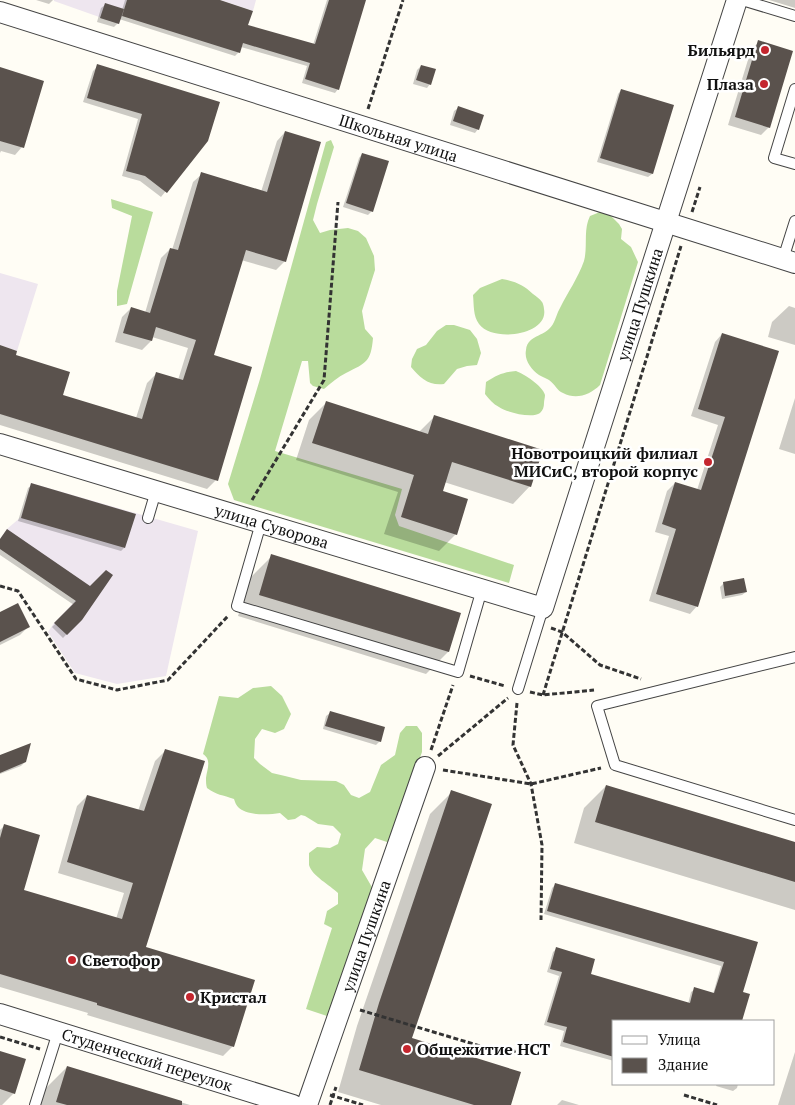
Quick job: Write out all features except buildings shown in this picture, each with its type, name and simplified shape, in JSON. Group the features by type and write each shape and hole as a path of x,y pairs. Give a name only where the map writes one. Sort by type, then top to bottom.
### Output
{"street":[{"name":"улица Пушкина","path":"544,608 737,0"},
{"name":"Школьная улица","path":"0,12 789,261"},
{"name":"улица Суворова","path":"0,444 544,608"},
{"name":"улица Пушкина","path":"307,1105 425,767"},
{"name":"Студенческий переулок","path":"0,1014 293,1105"}],"lane":[{"path":"742,0 795,16"},
{"path":"795,89 774,158 795,164"},
{"path":"789,261 795,221"},
{"path":"148,518 156,491"},
{"path":"261,523 237,606 458,672 482,589"},
{"path":"518,690 544,608"},
{"path":"795,658 597,706 615,765 795,820"},
{"path":"36,1105 58,1032"}],"path":[{"path":"362,127 403,0"},
{"path":"544,695 702,179"},
{"path":"242,517 324,380 338,202"},
{"path":"0,586 18,591 76,679 117,690 168,680 237,606"},
{"path":"562,632 600,665 642,679 632,681"},
{"path":"425,767 458,672 518,690 544,695 594,690"},
{"path":"425,767 518,690"},
{"path":"518,690 513,745 531,784 542,845 541,920"},
{"path":"425,767 531,784 615,765"},
{"path":"342,1004 507,1054 526,1046"},
{"path":"684,1095 717,1105"}],"shaded area":[{"path":"54,0 127,0 119,24"},
{"path":"220,0 256,0 253,11"},
{"path":"0,273 38,284 17,351 0,345"},
{"path":"31,483 198,531 166,676 117,684 75,673 48,632 76,600 0,539 7,529 21,517"}],"green space":[{"path":"331,140 334,147 313,220 320,233 348,228 358,231 366,238 374,256 375,270 362,311 365,329 373,338 371,352 363,364 340,376 324,389 313,386 310,383 308,361 302,361 275,451 402,489 395,515 399,526 514,565 509,583 234,500 228,484 260,379 326,142"},
{"path":"111,199 153,212 127,304 117,306 117,291 132,216 112,208"},
{"path":"600,212 607,212 619,224 622,229 621,239 631,247 638,262 600,385 587,394 573,396 561,392 548,379 533,370 527,361 526,350 530,341 547,331 554,322 584,261 587,227 590,216"},
{"path":"502,279 523,286 543,303 543,318 538,325 519,333 507,334 486,330 479,324 475,314 473,295 480,288"},
{"path":"446,325 454,325 470,330 477,339 481,353 477,365 457,369 444,384 434,384 421,378 414,371 411,367 412,359 417,349 426,345 437,331"},
{"path":"516,371 533,381 544,392 544,406 540,413 525,415 507,411 495,404 485,394 486,382 500,374"},
{"path":"271,686 282,696 291,714 284,729 275,733 262,729 255,739 254,758 272,773 301,780 336,781 344,785 351,795 359,798 370,792 381,765 395,755 400,733 406,726 417,726 422,733 422,752 390,843 375,838 365,849 362,870 373,889 330,1017 306,1009 332,928 324,924 327,911 338,904 338,893 317,877 311,869 309,853 317,847 330,848 338,844 341,834 333,826 318,824 301,815 295,819 288,820 280,813 247,812 238,807 234,799 213,792 206,786 208,762 203,754 219,696 238,698 253,688"}],"place":[{"name":"Бильярд","path":"765,50"},
{"name":"Плаза","path":"764,84"},
{"name":"Новотроицкий филиал МИСиС, второй корпус","path":"708,462"},
{"name":"Светофор","path":"72,960"},
{"name":"Кристал","path":"190,997"},
{"name":"Общежитие НСТ","path":"407,1049"}]}
